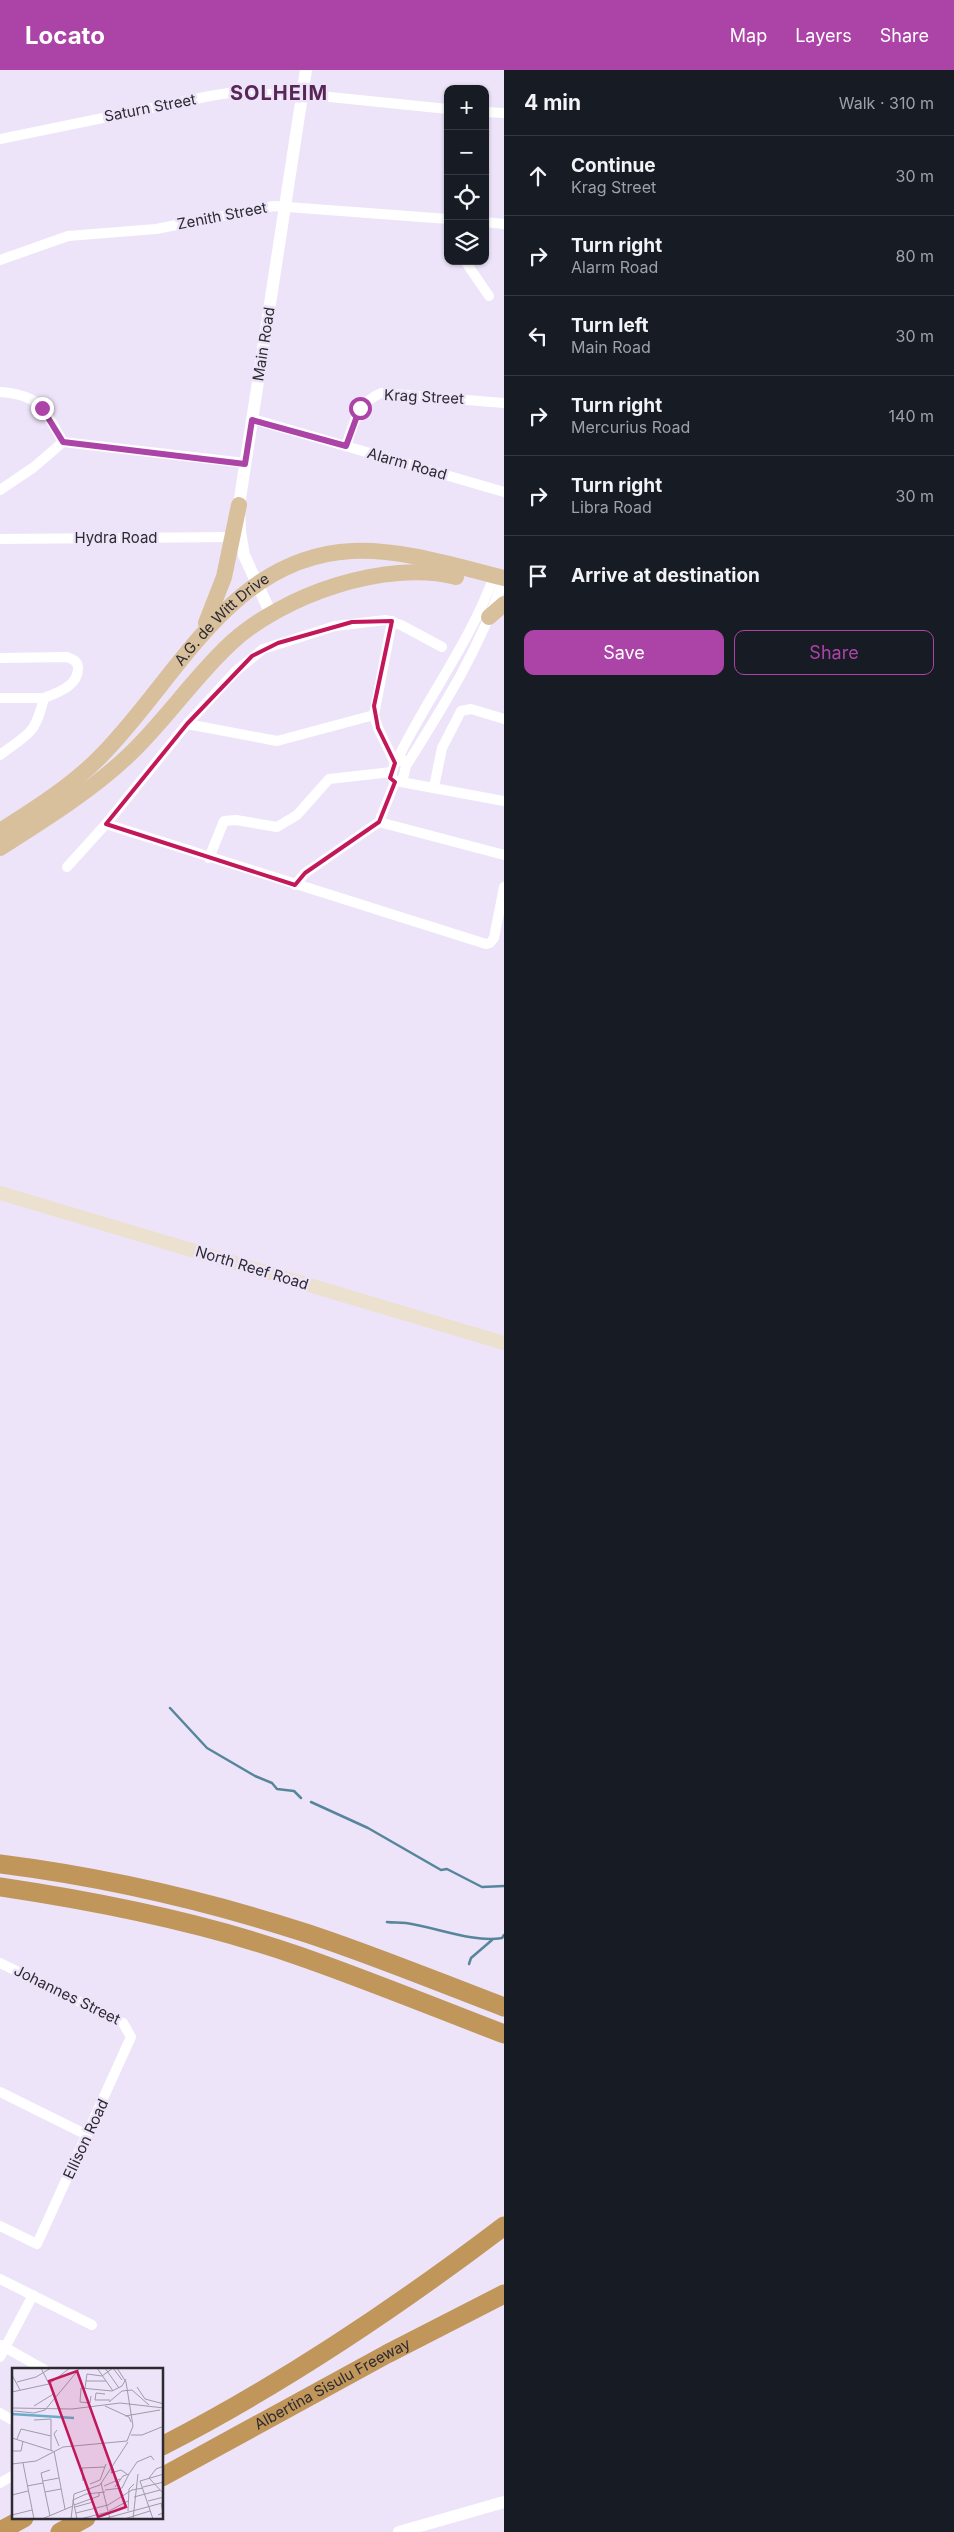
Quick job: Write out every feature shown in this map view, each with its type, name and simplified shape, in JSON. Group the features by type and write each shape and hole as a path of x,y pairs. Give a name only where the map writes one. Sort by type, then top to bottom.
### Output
{"highway":[{"path":"6,1864 96,1880 232,1910 307,1933 504,2007"},
{"path":"0,1887 141,1912 226,1934 298,1956 504,2034"},
{"name":"Albertina Sisulu Freeway","path":"164,2445 298,2370 415,2293 504,2226"},
{"name":"Albertina Sisulu Freeway","path":"164,2476 387,2354 504,2294"},
{"path":"0,2531 20,2520"},
{"path":"61,2532 82,2520"}],"main road":[{"path":"197,640 220,591 239,506"},
{"name":"A.G. de Witt Drive","path":"38,814 100,756 197,640 239,596 257,582 287,565 307,558 352,551 406,555 499,582"},
{"name":"A.G. de Witt Drive","path":"4,837 38,814 104,778 129,755 225,649 271,614 340,585 389,575 438,573 499,582"},
{"path":"489,617 504,604"},
{"name":"North Reef Road","path":"0,1193 504,1343"}],"street":[{"name":"Main Road","path":"271,614 242,545 239,506 306,70"},
{"name":"Saturn Street","path":"0,139 219,94 235,92 302,96"},
{"path":"320,96 444,108"},
{"path":"489,112 504,113"},
{"name":"Zenith Street","path":"0,260 68,236 147,230 285,205 444,219"},
{"path":"489,222 504,224"},
{"path":"468,265 489,296"},
{"path":"0,392 25,395 35,400 63,442"},
{"name":"Krag Street","path":"346,446 360,408 368,399 381,393 504,403"},
{"name":"Alarm Road","path":"252,420 504,492"},
{"path":"0,490 34,467 63,442 245,464"},
{"name":"Hydra Road","path":"0,539 232,537"},
{"path":"295,885 305,873 379,822 406,766 464,673 489,617 499,582"},
{"path":"499,582 418,721 394,765 391,778 398,782 504,801"},
{"path":"67,867 106,824 187,724 236,671 263,649 335,626 374,620 392,622 442,647"},
{"path":"392,622 374,715 394,765"},
{"path":"0,658 68,657 74,659 78,664 78,672 74,681 64,689 44,698 0,698"},
{"path":"0,755 32,732 38,722 44,698"},
{"path":"434,787 442,748 462,711 466,708 504,719"},
{"path":"187,724 277,740 374,715"},
{"path":"418,721 430,728"},
{"path":"209,858 224,821 236,820 277,827 297,815 329,779 394,765 402,759 406,766"},
{"path":"379,822 504,855"},
{"path":"106,824 486,944 490,943 494,938 504,887"},
{"name":"Johannes Street","path":"0,1962 123,2023 130,2032"},
{"name":"Ellison Road","path":"0,2226 36,2244 129,2044 130,2032"},
{"path":"0,2092 87,2135"},
{"path":"0,2279 92,2325"},
{"path":"33,2296 2,2350 41,2368"},
{"path":"0,2413 12,2420"},
{"path":"0,2483 12,2476"},
{"path":"399,2532 504,2502"}],"highlighted area":[{"path":"392,621 374,706 378,728 395,763 390,778 395,782 379,822 305,873 295,885 106,824 187,724 252,656 278,643 352,622"}],"waterway":[{"path":"170,1708 207,1748 255,1776 272,1783 277,1789 294,1791 301,1798"},
{"path":"311,1802 368,1828 441,1870 447,1869 482,1887 504,1886"},
{"path":"387,1922 417,1925 467,1937 491,1939 502,1938 504,1935"},
{"path":"469,1964 471,1958 492,1940"}],"district":[{"name":"SOLHEIM","path":"279,93"}],"route":[{"path":"42,408 63,442 245,464 252,420 346,446 360,408"}]}
